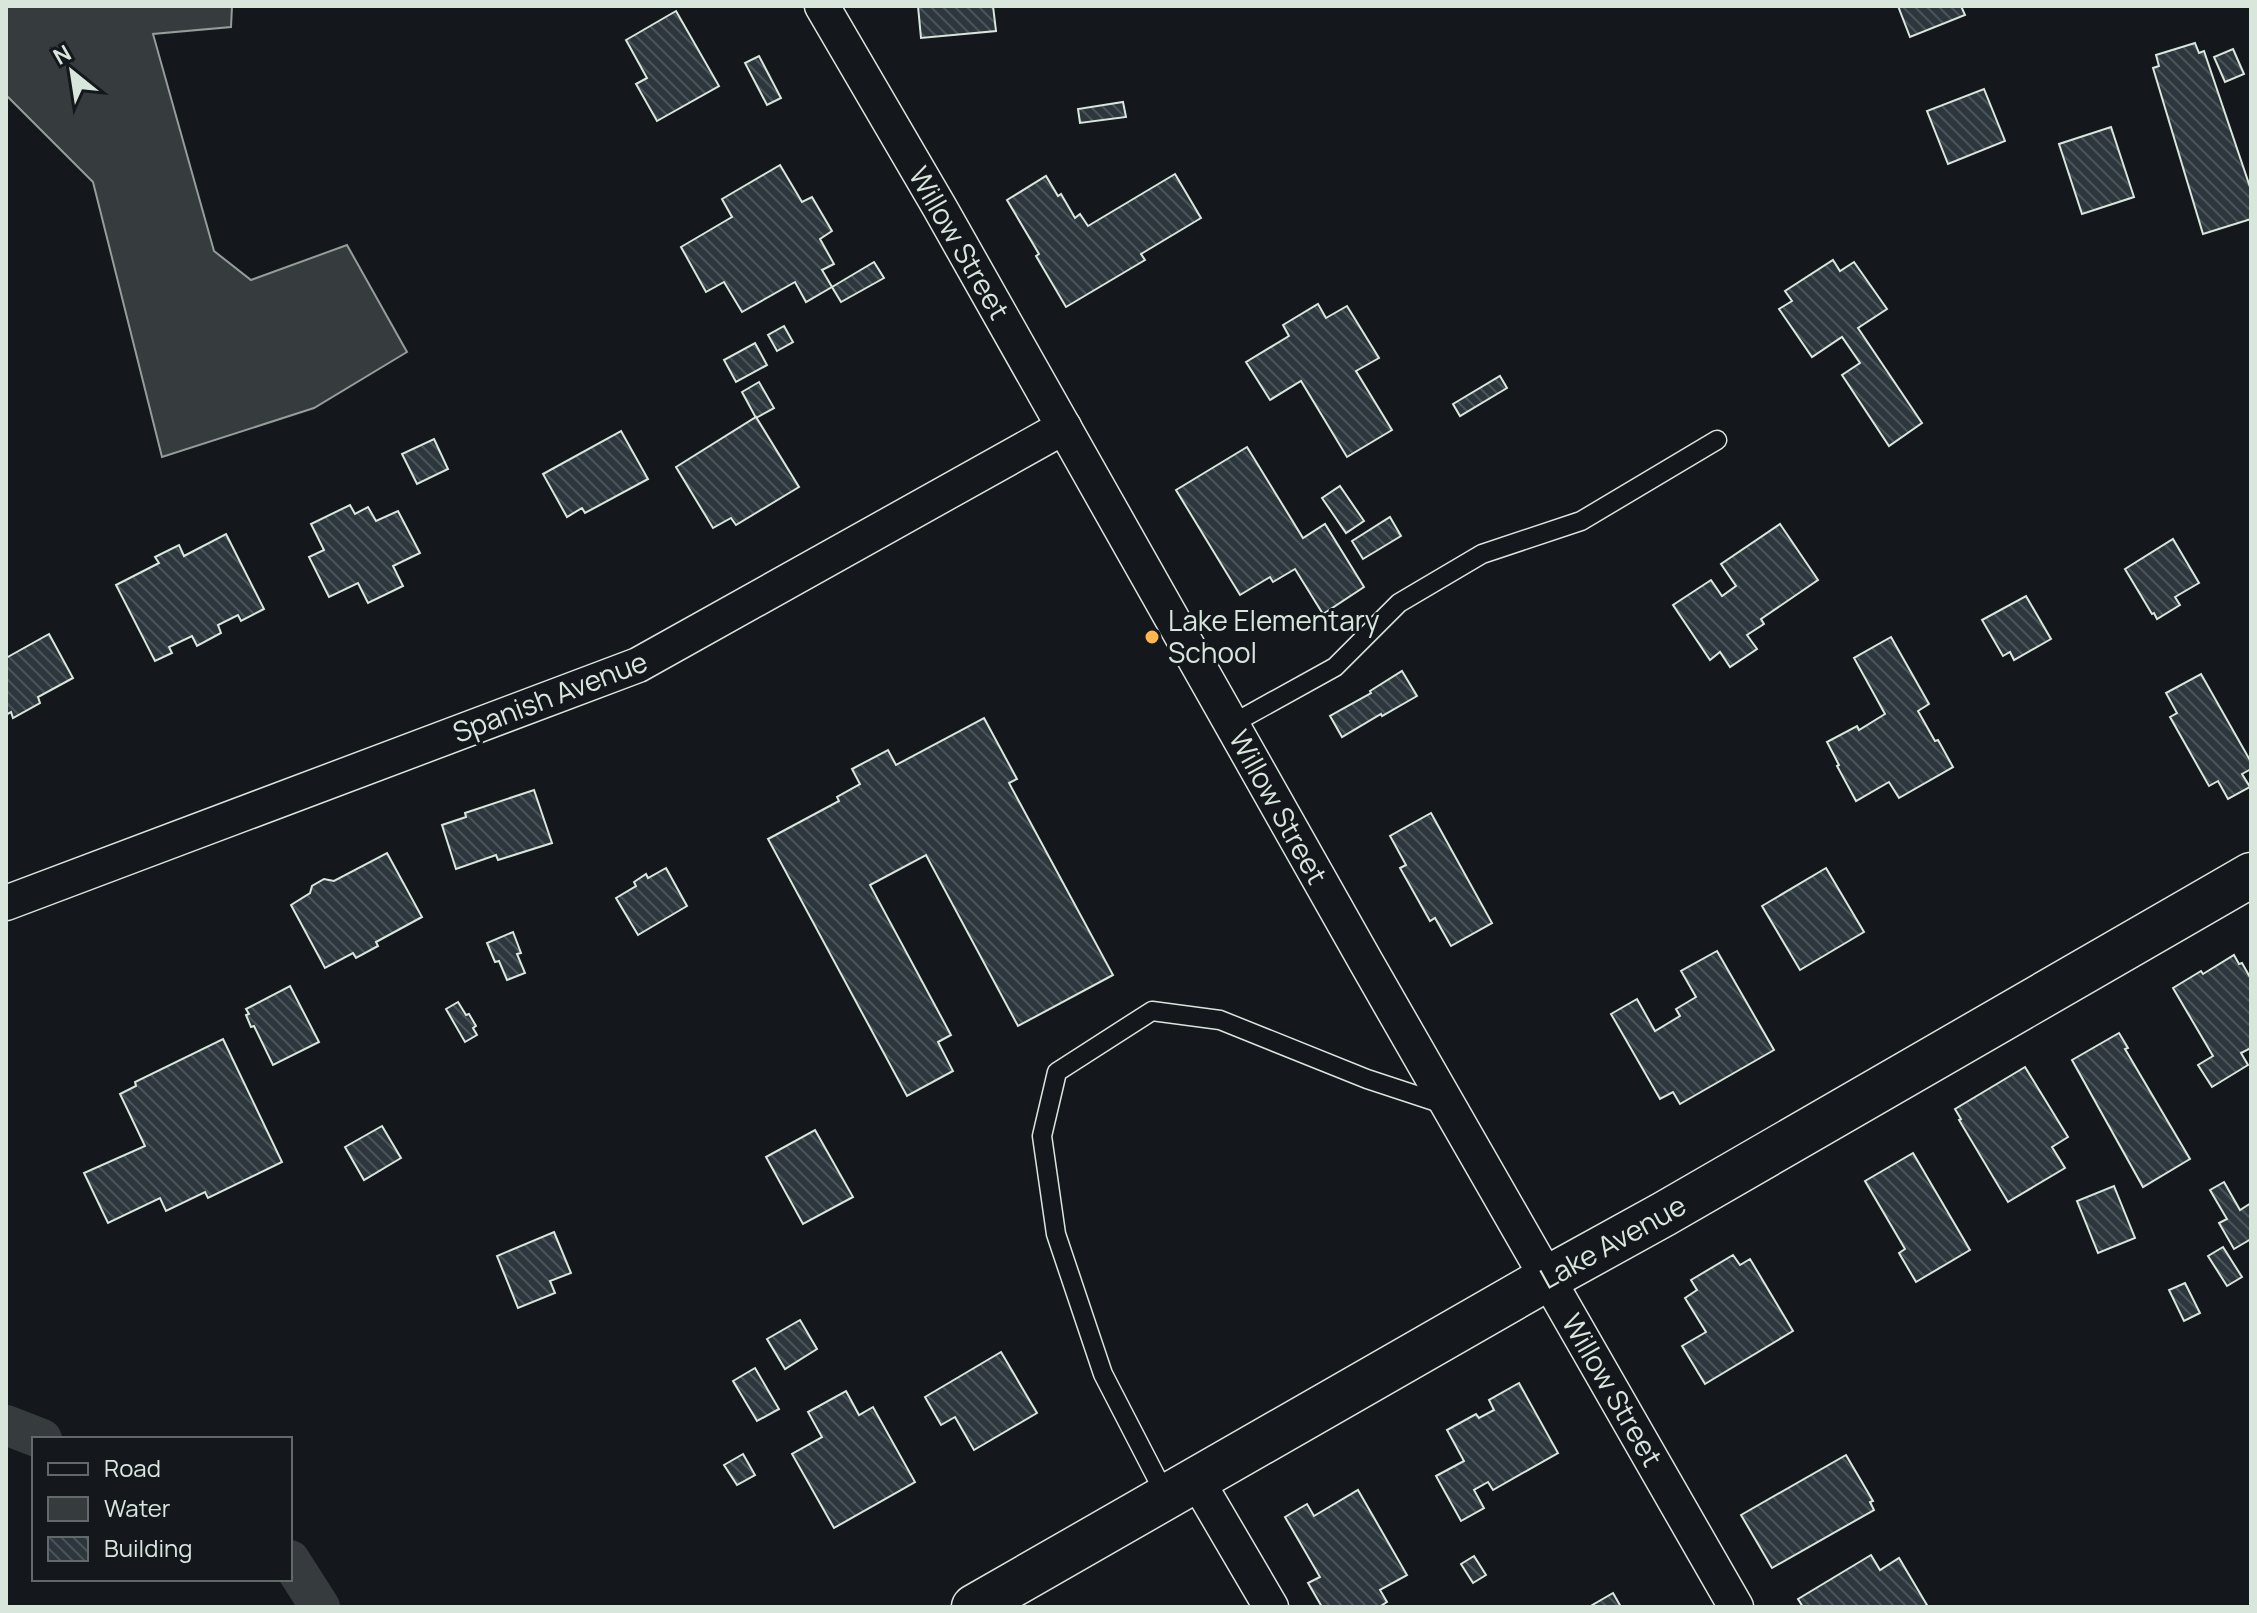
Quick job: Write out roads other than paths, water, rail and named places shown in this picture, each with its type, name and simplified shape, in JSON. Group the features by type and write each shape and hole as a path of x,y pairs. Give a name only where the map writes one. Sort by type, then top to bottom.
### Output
{"street":[{"name":"Willow Street","path":"822,6 1736,1607"},
{"name":"Spanish Avenue","path":"6,903 638,665 1064,427"},
{"name":"Lake Avenue","path":"974,1607 2251,875"},
{"path":"1181,1488 1271,1607"}],"lane":[{"path":"1232,724 1335,667 1399,603 1482,554 1581,521 1717,440"},
{"path":"1181,1488 1103,1374 1056,1234 1042,1136 1057,1072 1152,1011 1220,1020 1367,1079 1448,1106"}],"water":[{"path":"6,6 232,6 231,27 153,34 214,251 251,280 347,245 407,352 314,408 162,457 93,182 6,95"}],"waterway":[{"path":"6,1425 37,1437"},
{"path":"292,1563 320,1607"}],"place":[{"name":"Lake Elementary School","path":"1152,637"}]}
